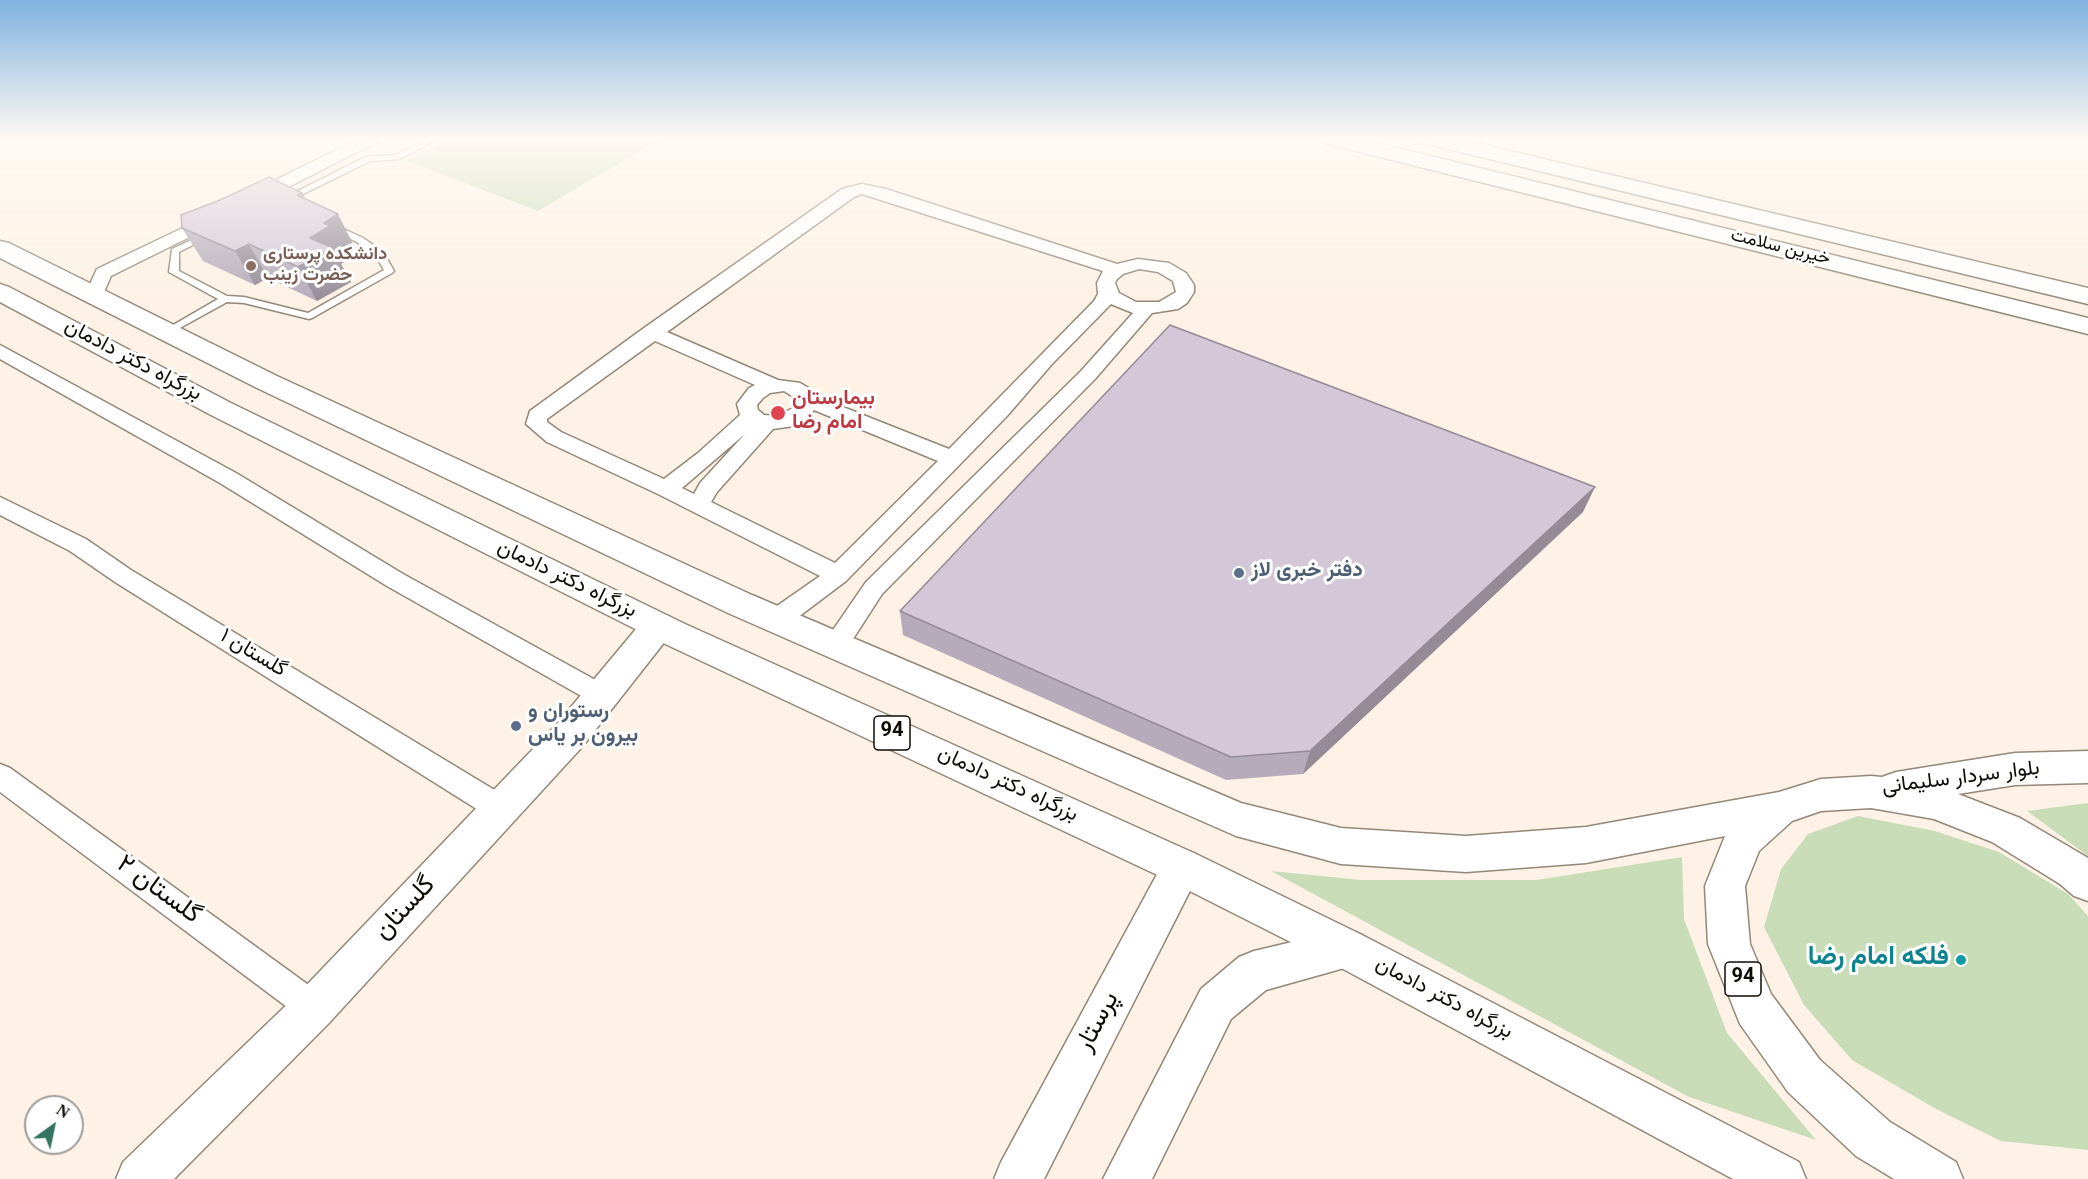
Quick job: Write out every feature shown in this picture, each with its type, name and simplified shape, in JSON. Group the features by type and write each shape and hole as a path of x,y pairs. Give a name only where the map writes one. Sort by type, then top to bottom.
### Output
{"main road":[{"name":"خیرین سلامت","path":"1573,193 2088,326"},
{"name":"خیرین سلامت","path":"1658,193 2088,296"},
{"path":"1846,265 1850,239"},
{"name":"بزرگراه دکتر دادمان","path":"0,248 267,382 776,620 1236,819 1341,846 1466,854 1586,845 1779,809"},
{"name":"بزرگراه دکتر دادمان","path":"0,292 221,409 658,626 1182,867 1347,949 1782,1179"},
{"path":"221,409 267,382"},
{"name":"گلستان","path":"140,1179 314,1008 501,809 569,736 658,626"},
{"name":"بلوار سردار سلیمانی","path":"1871,792 2014,769 2088,767"},
{"name":"94","path":"1939,1179 1873,1139 1804,1076 1755,1009 1729,944 1725,886 1743,840 1779,809 1821,795 1871,792 1936,803 2006,830 2074,871 2088,883"},
{"name":"پرستار","path":"1018,1179 1182,867"},
{"path":"1127,1179 1216,1004 1254,972 1347,949"}],"street":[{"path":"94,295 104,273 264,193"},
{"path":"838,575 666,489 554,437 536,424 537,416 559,398 848,193"},
{"path":"880,193 1117,270"},
{"path":"776,620 838,575 1000,411 1045,360 1101,304 1107,294 1106,283 1117,270 1126,266 1163,267 1180,277 1185,285 1185,292 1171,305 1146,309 1121,303 1107,290"},
{"path":"835,646 873,588 1088,375 1146,309"},
{"path":"651,332 775,386 793,387 805,395 807,406 796,417 777,423 759,420 748,411 751,398 756,393 775,386"},
{"path":"0,351 228,478 395,580 601,695"},
{"path":"807,400 953,459"},
{"path":"666,489 759,420"},
{"path":"698,506 708,488 759,420"},
{"name":"گلستان ۱","path":"0,505 78,545 133,582 501,809"},
{"name":"گلستان ۲","path":"4,785 314,1008"}],"lane":[{"path":"291,207 281,202 299,193"},
{"path":"218,231 175,251 174,272 225,298 244,300 309,316 389,271 380,254 360,240 330,226"},
{"path":"166,332 225,298"}],"green space":[{"path":"491,193 569,193 538,211"},
{"path":"2088,803 2088,856 2027,811"},
{"path":"1858,816 1935,831 1999,852 2068,894 2088,916 2088,1150 2001,1141 1936,1109 1852,1060 1804,1005 1764,927 1781,869 1808,834"},
{"path":"1682,857 1684,919 1727,1033 1816,1140 1689,1097 1271,871 1361,880 1536,880"}],"building":[{"path":"235,193 302,193 297,195 338,214 324,223 330,226 310,238 333,248 298,267 249,244 235,251 182,228 181,215"},
{"name":"دفتر خبری لاز","path":"1170,325 1595,487 1310,751 1231,757 900,611"}],"place":[{"name":"دانشکده پرستاری حضرت زینب","path":"251,266"},
{"name":"بیمارستان امام رضا","path":"778,413"},
{"name":"دفتر خبری لاز","path":"1239,573"},
{"name":"رستوران و بیرون بر یاس","path":"516,726"},
{"name":"فلكه امام رضا","path":"1961,960"}]}
